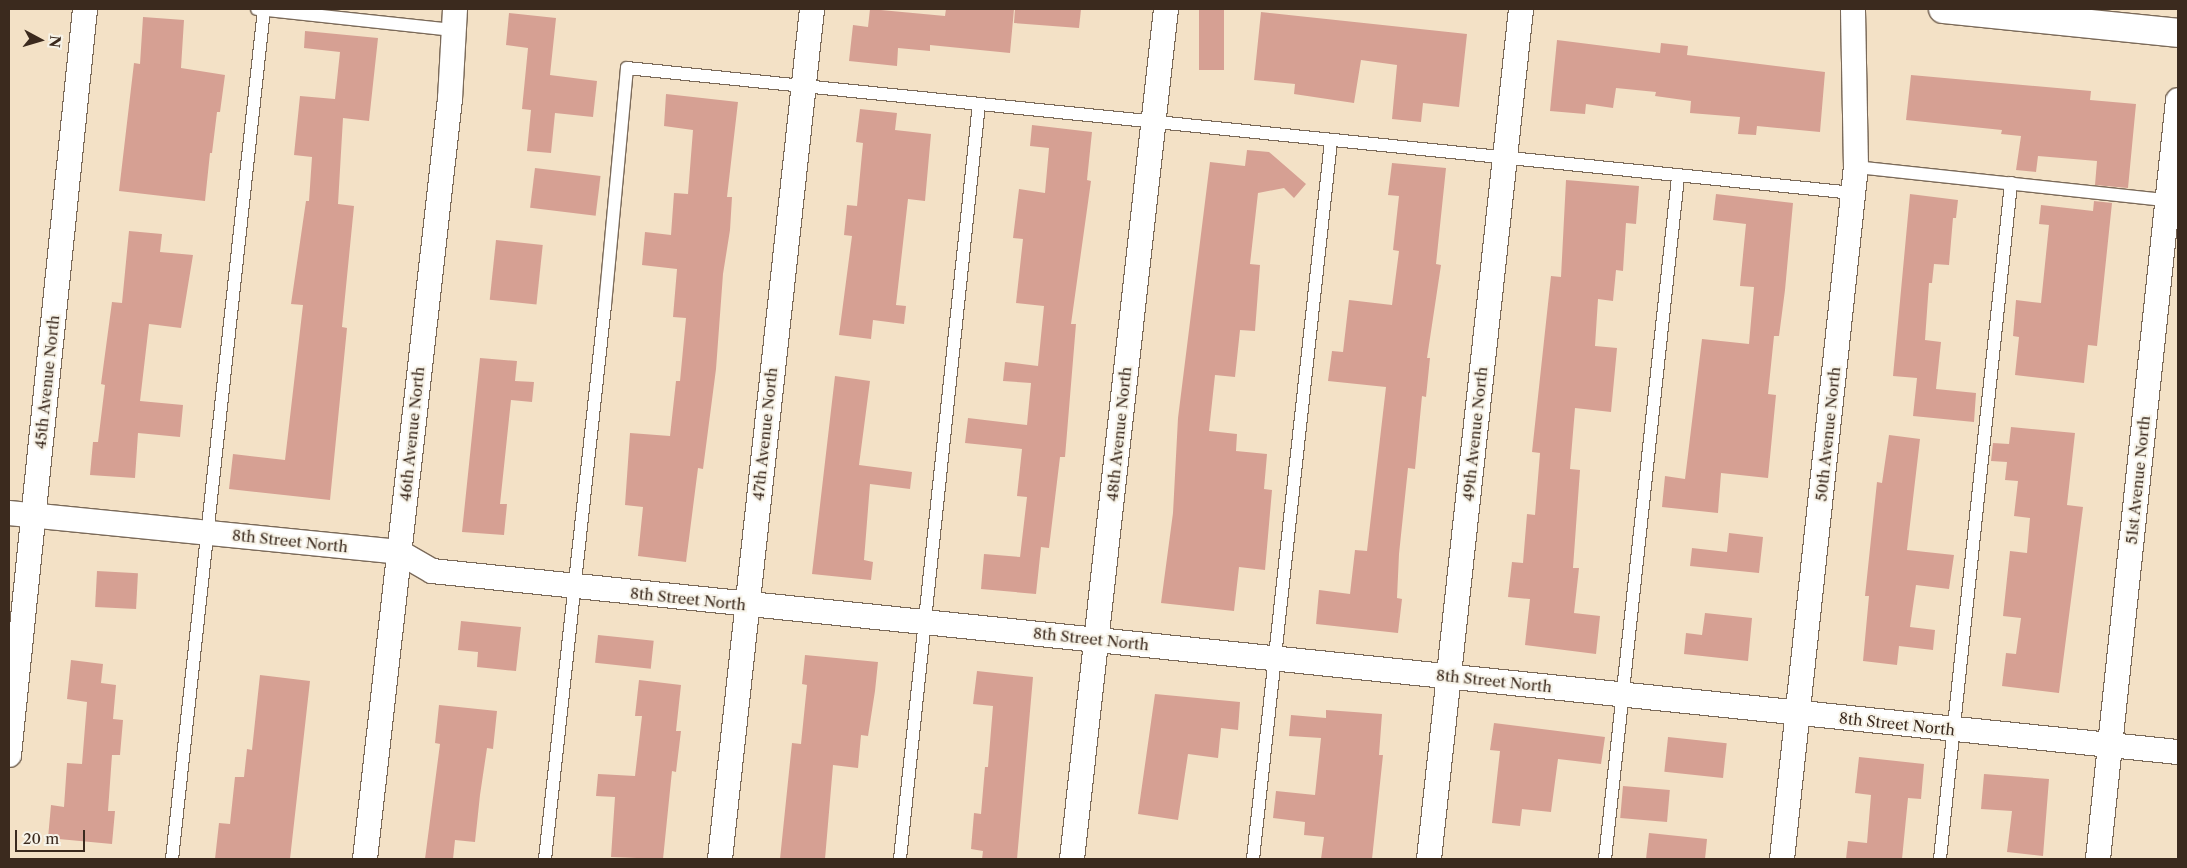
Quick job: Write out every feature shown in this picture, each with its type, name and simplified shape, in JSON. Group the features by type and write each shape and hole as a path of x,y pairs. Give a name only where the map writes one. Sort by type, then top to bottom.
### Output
{"main road":[{"path":"1942,9 2178,33"}],"street":[{"name":"45th Avenue North","path":"9,755 84,9"},
{"name":"47th Avenue North","path":"720,859 812,9"},
{"name":"48th Avenue North","path":"1072,859 1166,9"},
{"name":"49th Avenue North","path":"1429,859 1521,9"},
{"name":"50th Avenue North","path":"1782,859 1854,193 1856,167 1853,9"},
{"name":"46th Avenue North","path":"365,859 449,108 454,19"},
{"name":"51st Avenue North","path":"2098,859 2173,201 2178,100"},
{"name":"8th Street North","path":"9,513 399,552 432,571 573,587 924,624 1096,639 1954,731 2178,752"}],"lane":[{"path":"172,859 260,9 454,19"},
{"path":"545,859 605,305 627,68 1678,177 1854,193"},
{"path":"900,859 979,104"},
{"path":"1253,859 1331,141"},
{"path":"1856,167 2173,201"},
{"path":"1605,859 1678,177"},
{"path":"1940,859 2011,183"}],"building":[{"path":"870,9 945,16 946,9 1014,9 1010,53 930,45 930,51 898,48 897,66 849,61 853,25 868,27"},
{"path":"1015,9 1081,9 1079,28 1014,23"},
{"path":"1199,9 1224,9 1224,70 1199,70"},
{"path":"1261,12 1467,34 1459,107 1423,103 1421,122 1392,119 1397,65 1361,60 1354,103 1294,94 1295,84 1254,80"},
{"path":"509,13 556,18 550,75 597,81 593,117 555,113 551,153 527,151 531,110 522,109 528,48 506,45"},
{"path":"143,17 184,20 181,68 225,75 220,112 217,112 212,153 210,153 205,201 119,191 134,63 140,64"},
{"path":"305,31 378,38 369,121 343,118 338,204 354,206 342,327 347,328 330,500 229,489 233,454 285,460 303,305 291,304 306,201 309,201 312,157 294,155 300,96 335,99 340,52 304,48"},
{"path":"1557,40 1660,53 1661,43 1688,46 1687,55 1825,72 1820,132 1757,126 1756,135 1738,134 1740,117 1690,113 1691,101 1655,96 1656,92 1616,88 1613,108 1586,104 1585,114 1550,111"},
{"path":"1911,75 2091,91 2090,100 2136,104 2128,188 2095,185 2097,161 2038,156 2036,172 2016,170 2021,136 2001,134 2002,130 1906,120"},
{"path":"666,94 738,102 727,197 732,197 730,230 723,274 716,369 703,469 698,468 686,562 638,556 643,507 625,505 630,433 670,436 676,381 680,381 686,318 673,317 677,269 642,265 645,232 671,235 674,193 688,194 693,130 664,126"},
{"path":"860,109 897,113 895,130 931,134 925,201 908,199 896,305 906,306 904,324 873,320 871,339 839,335 852,236 844,235 847,205 857,206 863,143 856,142"},
{"path":"1032,125 1092,132 1087,180 1091,181 1071,324 1076,324 1065,457 1060,457 1049,548 1041,547 1036,594 981,589 984,554 1020,557 1027,497 1017,496 1022,449 965,443 968,418 1027,425 1031,383 1003,381 1005,362 1038,366 1044,306 1016,303 1023,239 1013,238 1019,189 1045,193 1049,148 1030,146"},
{"path":"1247,150 1269,152 1306,184 1294,198 1284,188 1258,193 1250,264 1260,265 1255,331 1240,330 1235,377 1215,375 1209,431 1237,434 1236,451 1267,454 1264,489 1272,490 1265,570 1239,567 1234,611 1161,603 1173,513 1178,418 1210,162 1245,166"},
{"path":"1392,163 1446,168 1436,264 1441,265 1427,358 1430,358 1426,397 1422,396 1415,469 1408,468 1399,554 1397,598 1402,599 1398,633 1316,624 1319,590 1350,594 1355,550 1367,551 1386,387 1328,381 1332,351 1343,352 1349,300 1392,305 1399,251 1393,250 1399,196 1388,195"},
{"path":"535,168 601,176 596,216 530,208"},
{"path":"1566,180 1639,186 1636,224 1626,223 1623,271 1616,270 1613,301 1598,299 1595,346 1617,348 1611,412 1575,408 1570,469 1580,470 1573,568 1579,568 1574,613 1600,616 1596,654 1525,645 1530,599 1508,597 1512,562 1523,563 1527,514 1535,515 1540,453 1532,452 1551,276 1561,277"},
{"path":"1716,194 1793,203 1779,336 1774,336 1768,394 1776,395 1768,478 1721,473 1718,513 1662,507 1665,476 1685,479 1702,339 1749,344 1754,287 1740,286 1746,224 1713,220"},
{"path":"1910,194 1958,200 1956,218 1953,218 1949,265 1934,264 1932,283 1929,283 1925,340 1941,342 1936,389 1976,393 1974,422 1913,416 1917,378 1893,376"},
{"path":"2094,201 2112,203 2097,346 2088,345 2084,383 2015,375 2019,337 2013,336 2016,300 2041,303 2049,225 2039,224 2041,205 2093,211"},
{"path":"129,231 162,234 160,252 193,255 181,328 149,324 140,401 183,405 180,437 138,433 135,478 90,475 93,442 98,442 105,385 101,384 112,302 122,303"},
{"path":"496,240 543,245 536,305 490,300"},
{"path":"480,358 517,361 515,381 534,382 532,402 511,400 500,504 507,504 504,535 462,532"},
{"path":"835,376 870,381 859,465 912,472 910,489 870,484 864,560 873,562 871,580 812,574"},
{"path":"2011,427 2075,433 2067,505 2083,507 2059,693 2002,686 2006,653 2016,654 2021,618 2003,616 2010,551 2027,553 2030,518 2014,516 2018,481 2005,480 2007,462 1991,461 1993,443 2009,444"},
{"path":"1889,435 1920,439 1907,550 1954,555 1949,589 1916,585 1910,627 1935,630 1933,650 1899,646 1897,665 1863,661 1869,596 1865,596 1877,482 1882,483"},
{"path":"1729,533 1763,537 1759,573 1690,566 1692,548 1727,552"},
{"path":"97,571 138,573 136,609 95,607"},
{"path":"1705,613 1752,618 1748,661 1684,654 1686,633 1702,635"},
{"path":"461,621 521,627 516,671 477,667 478,652 458,650"},
{"path":"598,635 654,641 651,669 595,663"},
{"path":"805,655 878,662 875,691 868,736 861,735 858,768 833,765 825,859 780,859 792,743 801,744 807,685 802,684"},
{"path":"71,660 103,664 101,683 116,685 113,719 123,720 120,755 112,755 108,811 115,811 112,844 48,838 51,805 64,807 67,763 82,764 87,702 67,699"},
{"path":"977,671 1033,677 1017,859 982,859 983,851 971,849 974,813 981,814 985,767 988,767 993,706 973,704"},
{"path":"260,675 310,681 290,859 215,859 219,823 230,824 235,777 244,777 247,749 252,750"},
{"path":"639,680 681,685 676,731 681,731 676,772 672,771 663,859 611,857 615,797 596,796 598,774 635,776 642,716 635,716"},
{"path":"1155,694 1240,702 1238,730 1221,728 1218,758 1188,754 1178,820 1138,814"},
{"path":"439,705 497,711 493,749 487,748 475,842 455,840 453,859 425,859 440,744 435,743"},
{"path":"1326,710 1382,714 1379,755 1383,755 1372,859 1321,859 1324,837 1304,835 1305,822 1273,818 1276,791 1315,795 1321,738 1289,736 1291,715 1326,718"},
{"path":"1494,723 1605,737 1601,764 1558,759 1551,812 1522,809 1520,826 1492,823 1500,751 1490,750"},
{"path":"1668,737 1727,743 1723,778 1664,772"},
{"path":"1859,757 1924,764 1921,799 1908,798 1902,859 1846,859 1848,841 1867,843 1871,795 1855,793"},
{"path":"1984,774 2049,779 2043,856 2007,852 2012,811 1981,809"},
{"path":"1623,786 1670,790 1667,822 1620,818"},
{"path":"1649,833 1707,839 1705,859 1646,859"}]}
